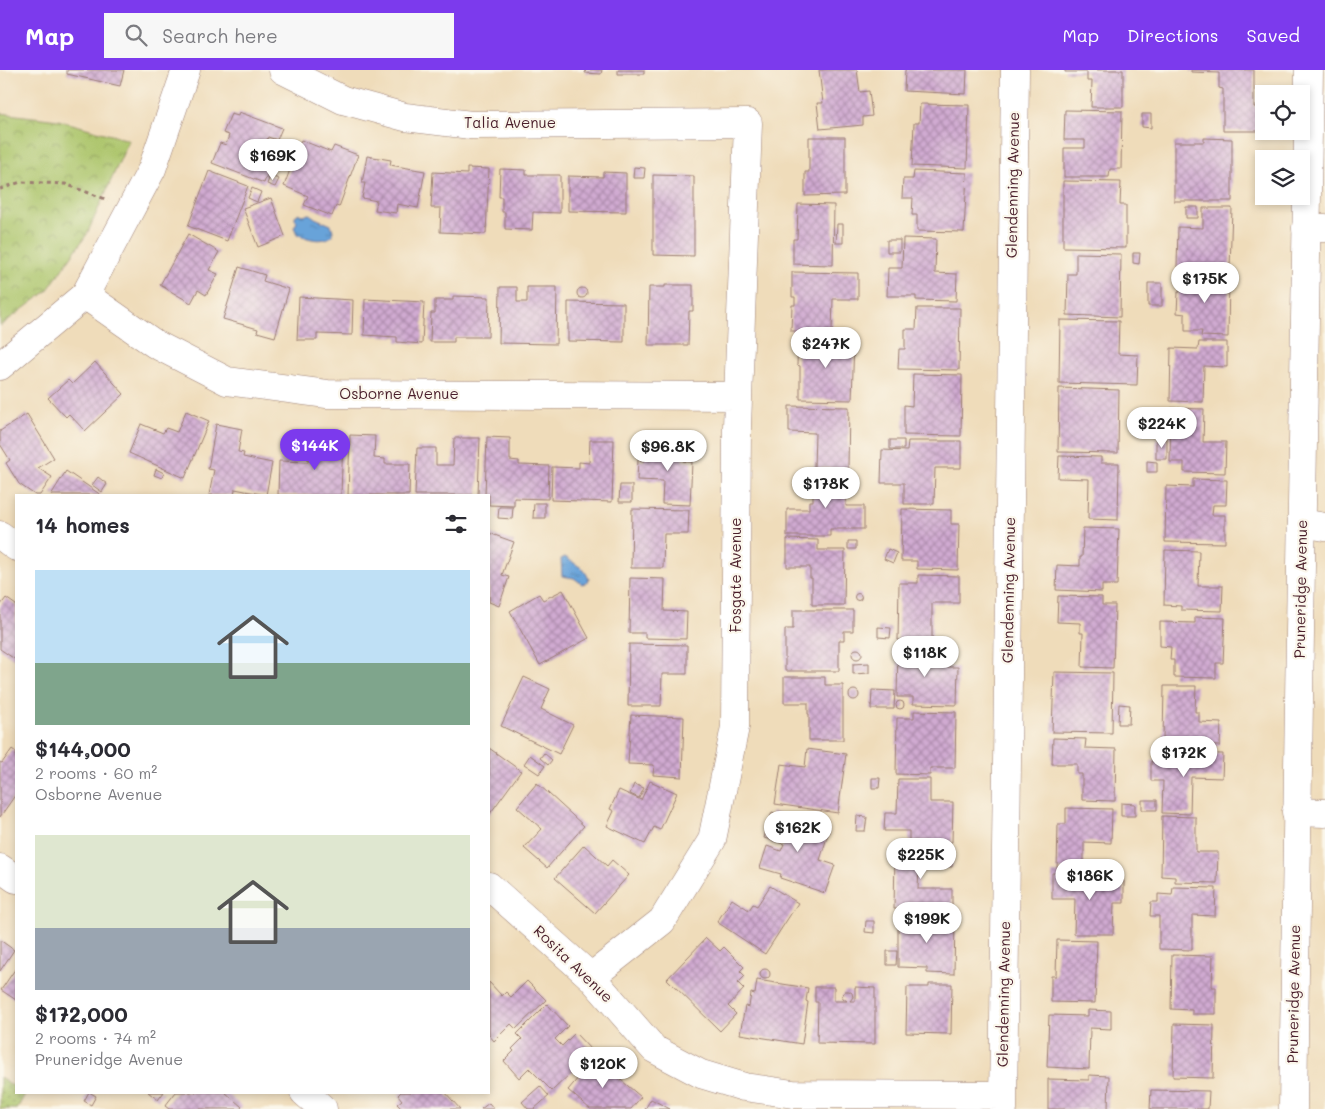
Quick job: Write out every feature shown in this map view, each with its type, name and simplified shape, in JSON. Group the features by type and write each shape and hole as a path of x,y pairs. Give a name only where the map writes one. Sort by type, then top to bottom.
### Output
{"street":[{"path":"0,366 85,295 152,169 186,70"},
{"name":"Talia Avenue","path":"283,70 343,100 405,117 471,125 748,122"},
{"name":"Glendenning Avenue","path":"1003,1102 1015,70"},
{"name":"Pruneridge Avenue","path":"1293,1109 1296,812 1314,525 1316,228 1309,70"},
{"name":"Fosgate Avenue","path":"591,977 662,921 712,840 736,727 738,396 748,122"},
{"name":"Osborne Avenue","path":"85,295 155,344 227,381 327,394 738,396"},
{"path":"0,535 15,546"},
{"path":"1296,812 1325,812"},
{"path":"0,868 15,879"},
{"name":"Rosita Avenue","path":"490,887 591,977 654,1050 702,1074 744,1087 793,1094 1003,1102"},
{"path":"306,1094 323,1109"}],"path":[{"path":"0,189 21,182 65,184 108,201"}],"green space":[{"path":"0,113 58,120 129,140 87,234 47,291 0,326"},
{"path":"0,1077 15,1087 15,1094 25,1094 17,1109 0,1109"}],"water":[{"path":"299,213 302,215 310,214 331,225 333,230 332,236 319,240 297,234 294,227 297,222 295,216"},
{"path":"565,557 583,569 589,578 588,582 582,584 574,578 562,576 561,559"}],"building":[{"path":"67,70 124,70 120,86 67,74"},
{"path":"586,70 602,70 601,74 585,73"},
{"path":"618,70 644,70 644,74 618,74"},
{"path":"819,70 857,70 860,92 869,91 872,116 863,117 863,125 820,129 817,103 823,103"},
{"path":"905,70 967,70 966,94 904,91"},
{"path":"1065,70 1123,70 1123,107 1091,107 1092,81 1087,81 1087,72 1065,72"},
{"path":"1191,70 1254,70 1255,131 1223,131 1223,89 1219,88 1219,73 1191,72"},
{"path":"920,104 969,105 967,168 912,166 914,123 919,123"},
{"path":"1065,110 1122,111 1121,169 1110,169 1109,177 1064,177 1064,148 1085,148 1085,140 1064,140"},
{"path":"239,112 282,128 277,140 268,137 262,150 275,155 264,183 212,163 220,143 226,145 229,135 223,133 231,114 238,116"},
{"path":"1142,114 1151,114 1151,128 1142,127"},
{"path":"809,137 845,137 845,195 805,196 805,172 809,172"},
{"path":"1204,138 1232,139 1232,201 1174,201 1174,142 1204,142"},
{"path":"301,140 331,152 334,146 358,155 339,207 336,206 332,216 304,205 308,196 284,186"},
{"path":"367,156 391,160 390,165 425,171 418,208 397,204 396,213 375,210 377,201 362,198 365,183 362,183"},
{"path":"634,167 645,168 644,178 633,178"},
{"path":"467,168 489,169 486,234 440,232 441,208 431,208 433,172 467,174"},
{"path":"500,169 526,170 526,175 560,175 560,213 533,212 532,230 505,229 505,212 502,212 502,197 499,197"},
{"path":"209,171 248,186 227,241 188,226"},
{"path":"914,171 967,173 964,232 917,231 917,215 912,215 913,198 902,198 903,179 913,179"},
{"path":"603,172 626,173 626,212 568,211 568,176 603,177"},
{"path":"653,175 694,176 694,256 653,255"},
{"path":"270,176 279,179 275,187 267,184"},
{"path":"1063,181 1121,182 1120,205 1126,205 1126,248 1063,247"},
{"path":"252,188 261,192 257,202 248,198"},
{"path":"271,198 285,236 258,247 243,208"},
{"path":"798,204 834,205 833,265 793,264 793,239 797,239"},
{"path":"1186,207 1198,207 1198,218 1186,218"},
{"path":"1203,208 1232,208 1230,268 1177,267 1178,227 1203,228"},
{"path":"837,224 843,224 843,243 836,243"},
{"path":"188,234 219,252 209,270 218,274 206,295 198,290 191,303 160,285"},
{"path":"903,238 936,239 935,273 957,274 956,301 916,300 916,296 887,296 888,268 902,268"},
{"path":"887,240 900,240 900,252 887,252"},
{"path":"1076,253 1121,254 1120,317 1067,315 1068,274 1076,274"},
{"path":"1133,253 1140,253 1139,264 1133,263"},
{"path":"239,267 265,275 263,281 289,289 275,337 257,332 258,329 223,319"},
{"path":"792,272 858,273 858,299 833,299 832,331 791,331 792,305 795,305 795,297 792,297"},
{"path":"1181,274 1229,275 1228,337 1201,336 1202,331 1185,331 1185,314 1177,313"},
{"path":"1148,283 1162,283 1162,306 1148,306"},
{"path":"665,285 693,285 693,311 689,311 688,345 648,345 649,287 665,287"},
{"path":"500,287 517,287 517,302 527,302 527,287 557,287 556,344 499,343"},
{"path":"580,288 584,288 587,293 586,297 580,298 577,295 577,291"},
{"path":"453,296 489,297 488,337 454,337 454,342 430,342 431,313 435,313 435,300 453,300"},
{"path":"299,297 353,300 352,335 317,334 317,340 297,340"},
{"path":"365,299 424,302 422,344 397,342 397,337 364,335"},
{"path":"568,302 624,303 624,342 568,341"},
{"path":"917,308 960,308 959,370 898,369 899,349 905,349 905,329 916,329"},
{"path":"1060,320 1119,321 1118,354 1138,355 1137,385 1059,383"},
{"path":"798,339 854,340 852,400 800,399 800,366 797,365"},
{"path":"1199,342 1227,342 1227,367 1204,366 1203,402 1170,401 1171,348 1198,349"},
{"path":"95,362 124,394 85,431 69,414 66,417 48,398 68,380 72,384"},
{"path":"913,374 962,375 961,436 904,435 904,405 912,406"},
{"path":"1059,388 1119,390 1118,453 1058,452"},
{"path":"789,406 849,407 848,468 814,468 815,433 789,432"},
{"path":"1171,408 1204,409 1203,442 1226,442 1225,473 1184,472 1184,462 1170,462"},
{"path":"186,411 209,421 185,478 129,453 141,424 163,433 166,428 177,432"},
{"path":"27,414 54,458 38,468 52,477 41,494 34,494 19,484 6,463 10,460 0,444 0,431"},
{"path":"216,424 242,429 238,452 244,453 243,457 272,463 266,494 235,489 234,494 209,494 214,470 208,469"},
{"path":"350,435 375,436 374,458 385,459 385,464 410,464 409,494 348,494"},
{"path":"314,436 343,437 341,494 278,494 279,461 308,462 308,458 313,459"},
{"path":"487,437 510,438 510,460 519,461 519,465 549,466 548,499 514,498 514,506 490,505 490,494 485,494"},
{"path":"454,438 480,438 478,494 415,494 417,448 436,448 436,465 453,465"},
{"path":"1156,439 1167,439 1167,459 1156,459"},
{"path":"590,440 614,440 612,502 551,500 552,467 579,468 579,462 589,463"},
{"path":"890,440 904,440 904,449 890,449"},
{"path":"908,441 961,441 961,468 935,468 934,504 904,504 904,483 881,483 882,450 907,451"},
{"path":"644,443 683,444 683,461 692,462 690,505 662,504 663,481 637,480 638,460 644,461"},
{"path":"1059,456 1101,457 1101,463 1119,463 1118,520 1088,519 1089,479 1058,478"},
{"path":"1147,461 1157,462 1157,472 1147,472"},
{"path":"156,469 164,473 162,478 154,475"},
{"path":"66,471 100,494 52,494"},
{"path":"813,473 847,474 846,506 864,506 864,529 830,529 830,536 787,536 787,509 809,509 809,501 813,501"},
{"path":"98,477 107,484 102,492 92,485"},
{"path":"1193,479 1227,480 1226,505 1213,505 1212,515 1225,515 1225,543 1165,542 1166,486 1193,487"},
{"path":"620,485 632,485 632,502 619,502"},
{"path":"534,503 545,503 545,518 533,518"},
{"path":"499,507 513,507 512,519 498,518"},
{"path":"632,509 689,510 688,534 664,534 663,568 631,568"},
{"path":"902,509 951,510 951,524 959,524 958,570 917,569 917,561 901,561"},
{"path":"1083,528 1119,529 1117,585 1102,585 1102,592 1056,590 1057,565 1080,566"},
{"path":"490,533 514,542 502,575 509,577 499,606 490,602"},
{"path":"787,539 818,540 818,550 845,550 844,605 812,605 810,567 787,567"},
{"path":"848,541 856,541 856,549 848,549"},
{"path":"888,549 897,553 893,563 884,559"},
{"path":"1165,550 1199,551 1198,586 1223,586 1222,611 1181,610 1181,606 1164,605"},
{"path":"918,575 959,576 959,603 932,603 932,640 898,640 899,583 918,583"},
{"path":"630,578 665,579 664,611 687,612 686,639 645,638 645,633 629,633"},
{"path":"563,590 589,638 540,665 510,611 539,594 543,600"},
{"path":"858,593 862,597 858,601 854,597"},
{"path":"1058,596 1102,597 1102,605 1115,605 1113,668 1082,667 1083,633 1080,633 1080,623 1057,622"},
{"path":"6,598 15,604 15,659 0,649 0,606"},
{"path":"793,610 853,610 853,631 844,631 844,640 839,640 839,671 785,671 785,629 793,629"},
{"path":"1195,617 1225,618 1223,663 1216,663 1216,678 1174,677 1174,660 1170,660 1171,647 1160,646 1160,622 1195,623"},
{"path":"878,627 891,628 890,638 878,637"},
{"path":"629,644 687,645 687,674 662,674 661,706 628,706"},
{"path":"898,646 930,646 930,667 958,667 957,705 913,704 913,697 897,697"},
{"path":"855,649 859,649 862,654 861,658 855,659 852,656 852,652"},
{"path":"869,663 869,673 853,674 853,664"},
{"path":"1054,672 1113,673 1112,733 1052,732"},
{"path":"524,677 550,689 541,709 573,725 559,754 501,726"},
{"path":"784,677 825,677 825,685 843,685 843,740 809,740 808,703 784,703"},
{"path":"1164,686 1196,686 1195,712 1199,712 1199,722 1221,723 1220,746 1178,745 1178,740 1163,740"},
{"path":"852,690 856,690 859,695 858,699 852,700 849,697 849,693"},
{"path":"872,690 895,691 894,709 871,709"},
{"path":"900,701 904,705 900,709 896,705"},
{"path":"1119,704 1130,705 1129,724 1118,724"},
{"path":"914,711 956,712 955,768 930,768 930,775 896,774 897,718 914,718"},
{"path":"631,715 684,717 682,777 653,775 654,765 628,764"},
{"path":"1053,738 1086,739 1085,748 1116,749 1115,801 1082,800 1082,774 1077,774 1077,764 1052,764"},
{"path":"12,749 15,751 15,795 0,817 0,762 2,763"},
{"path":"490,749 521,771 490,814"},
{"path":"807,749 846,754 838,813 775,804 781,764 805,767"},
{"path":"544,753 552,760 548,765 540,758"},
{"path":"1177,753 1223,754 1222,778 1191,777 1190,814 1162,813 1163,781 1151,781 1151,761 1177,761"},
{"path":"530,755 545,766 539,774 524,764"},
{"path":"872,778 880,778 879,788 872,788"},
{"path":"898,779 930,779 930,802 953,802 952,842 909,841 909,831 884,831 885,813 897,813"},
{"path":"650,781 677,793 660,830 654,827 645,844 607,826 614,811 610,809 619,790 641,800"},
{"path":"537,783 584,826 547,868 524,848 542,829 517,807"},
{"path":"634,784 644,788 639,798 630,794"},
{"path":"1142,800 1157,800 1157,810 1142,810"},
{"path":"1121,803 1135,804 1135,816 1121,816"},
{"path":"1066,808 1112,809 1111,843 1084,842 1084,870 1057,870 1058,824 1066,824"},
{"path":"772,812 829,831 820,860 835,865 825,893 780,878 781,874 760,868 767,846 781,851 784,844 764,838"},
{"path":"857,816 867,817 865,831 856,831"},
{"path":"1162,816 1196,817 1196,852 1218,852 1217,883 1175,882 1175,877 1161,876"},
{"path":"584,845 607,866 612,860 629,875 595,913 555,878"},
{"path":"912,847 953,848 952,867 919,866 918,889 952,889 952,910 894,909 895,853 912,854"},
{"path":"1052,873 1095,874 1095,881 1124,881 1124,903 1114,903 1113,934 1074,934 1075,899 1052,899"},
{"path":"770,886 798,903 765,954 717,922 732,899 749,910 753,904 757,906"},
{"path":"1173,887 1216,888 1215,916 1192,915 1192,950 1159,949 1159,916 1150,916 1151,902 1158,902 1158,894 1172,895"},
{"path":"898,918 955,919 954,974 927,973 927,968 898,967"},
{"path":"866,921 874,921 874,933 865,932"},
{"path":"706,938 720,951 724,947 744,967 740,971 745,976 738,983 744,989 728,1006 736,1014 720,1031 667,979"},
{"path":"0,940 14,950 0,971"},
{"path":"1057,940 1097,941 1095,1003 1051,1002 1051,976 1056,976"},
{"path":"887,951 897,951 896,965 887,965"},
{"path":"1172,955 1213,956 1212,987 1216,987 1216,1014 1192,1014 1192,1010 1171,1009"},
{"path":"15,969 15,999 1,990"},
{"path":"763,969 767,969 770,974 769,978 763,979 760,976 760,972"},
{"path":"757,980 808,988 802,1044 740,1034 745,1006 749,1007 751,993 755,994"},
{"path":"527,981 546,1000 516,1029 511,1024 494,1041 490,1036 490,983 502,996 506,992 511,997"},
{"path":"929,984 952,984 951,1034 906,1033 907,987 929,987"},
{"path":"815,987 834,987 834,1001 847,1001 842,996 845,991 849,991 853,997 850,1001 855,1001 855,987 875,988 875,1044 817,1043 818,1002 815,1002"},
{"path":"547,1004 568,1026 555,1039 562,1046 575,1033 593,1052 552,1091 529,1068 519,1078 504,1061 522,1039 517,1034"},
{"path":"1088,1010 1111,1011 1111,1029 1090,1028 1089,1069 1047,1067 1049,1015 1088,1016"},
{"path":"1174,1024 1214,1025 1213,1078 1173,1077"},
{"path":"595,1058 641,1097 631,1109 590,1109 568,1090"},
{"path":"1089,1075 1109,1076 1108,1109 1048,1109 1048,1079 1089,1080"},
{"path":"540,1086 549,1096 534,1109 528,1109 522,1102"},
{"path":"1151,1090 1209,1091 1208,1109 1150,1109"},
{"path":"88,1094 96,1096 91,1105 84,1101"},
{"path":"150,1094 162,1094 158,1100"},
{"path":"174,1094 227,1094 242,1107 240,1109 169,1109 165,1106"},
{"path":"447,1094 460,1109 402,1109 397,1104 402,1100 398,1095"},
{"path":"651,1099 670,1109 645,1109"},
{"path":"489,1103 494,1109 481,1109"}]}
